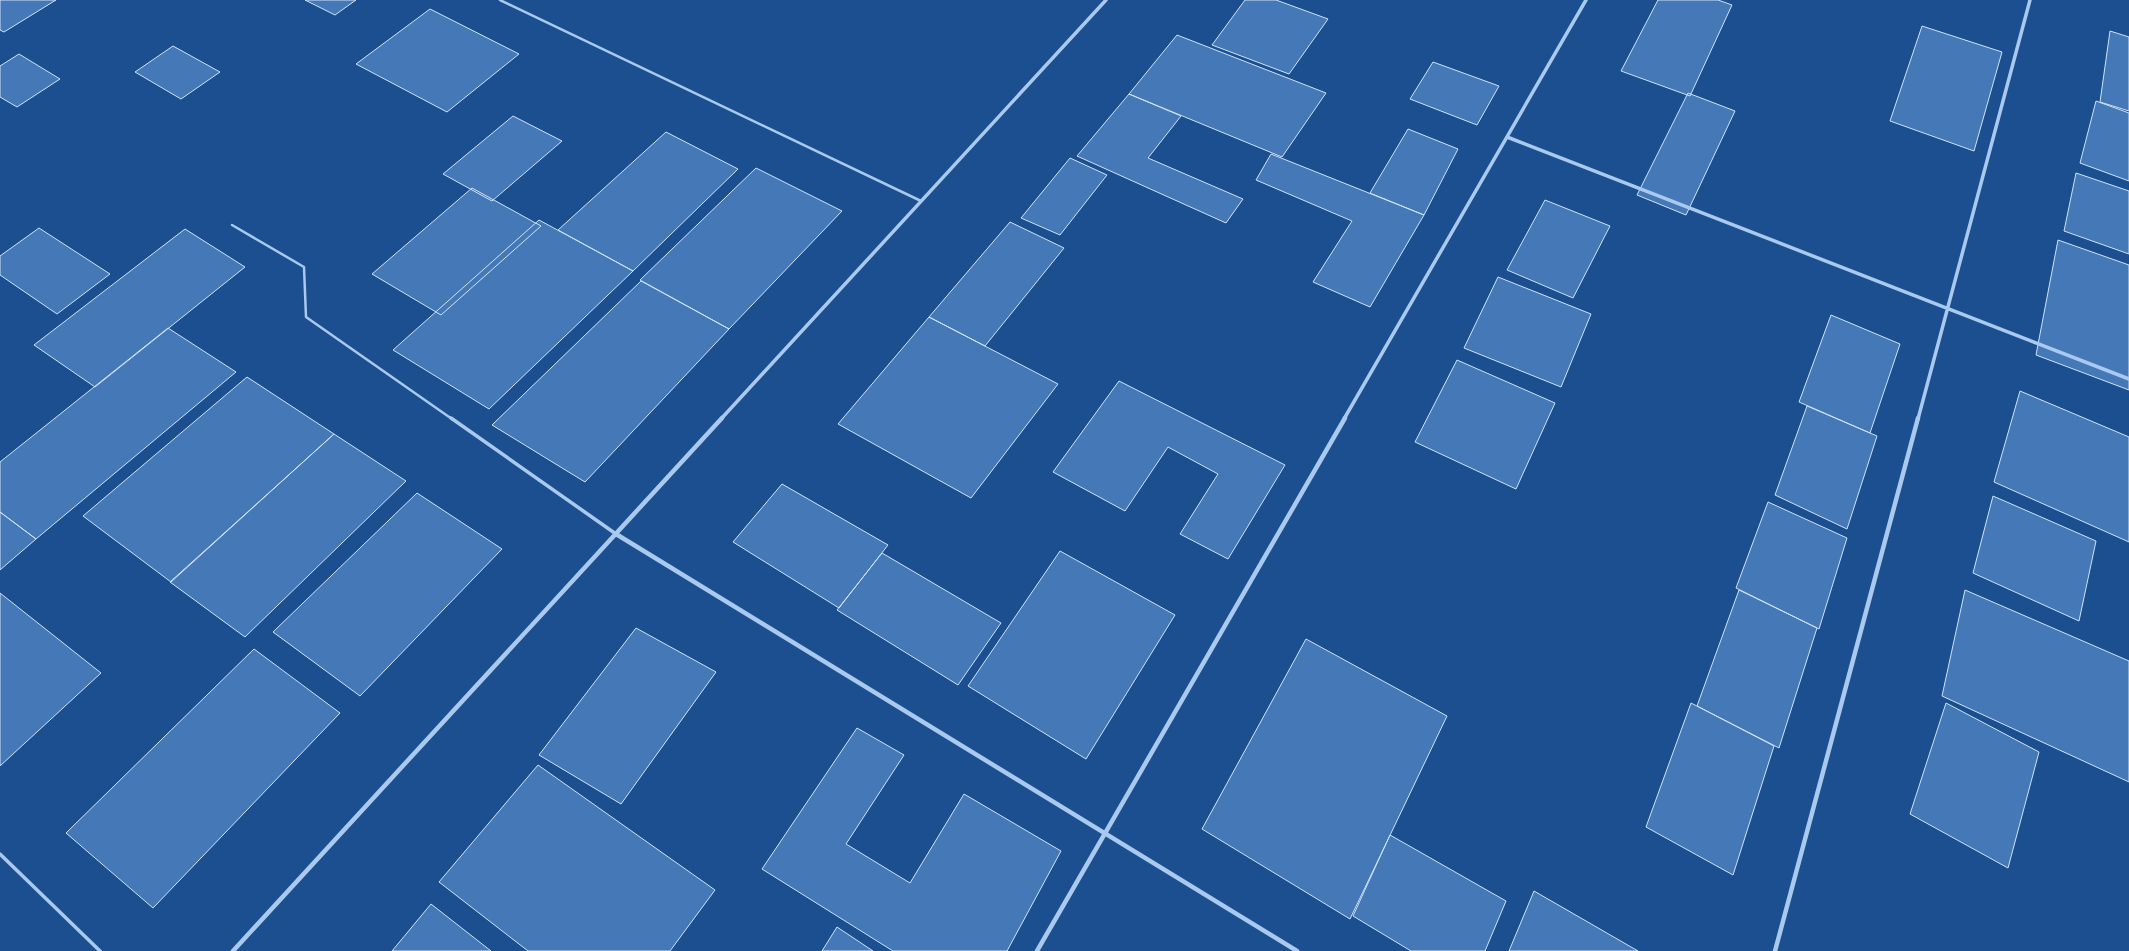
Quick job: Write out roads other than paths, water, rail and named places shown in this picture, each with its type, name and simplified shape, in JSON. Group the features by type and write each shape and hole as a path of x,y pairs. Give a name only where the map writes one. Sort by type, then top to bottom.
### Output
{"street":[{"path":"234,951 1106,0"},
{"path":"1036,951 1586,0"},
{"path":"1775,951 2030,0"},
{"path":"1507,137 2129,379"},
{"path":"616,534 1298,951"}],"lane":[{"path":"500,0 921,201"},
{"path":"232,225 304,267 306,317 616,534"},
{"path":"0,854 100,951"}]}
